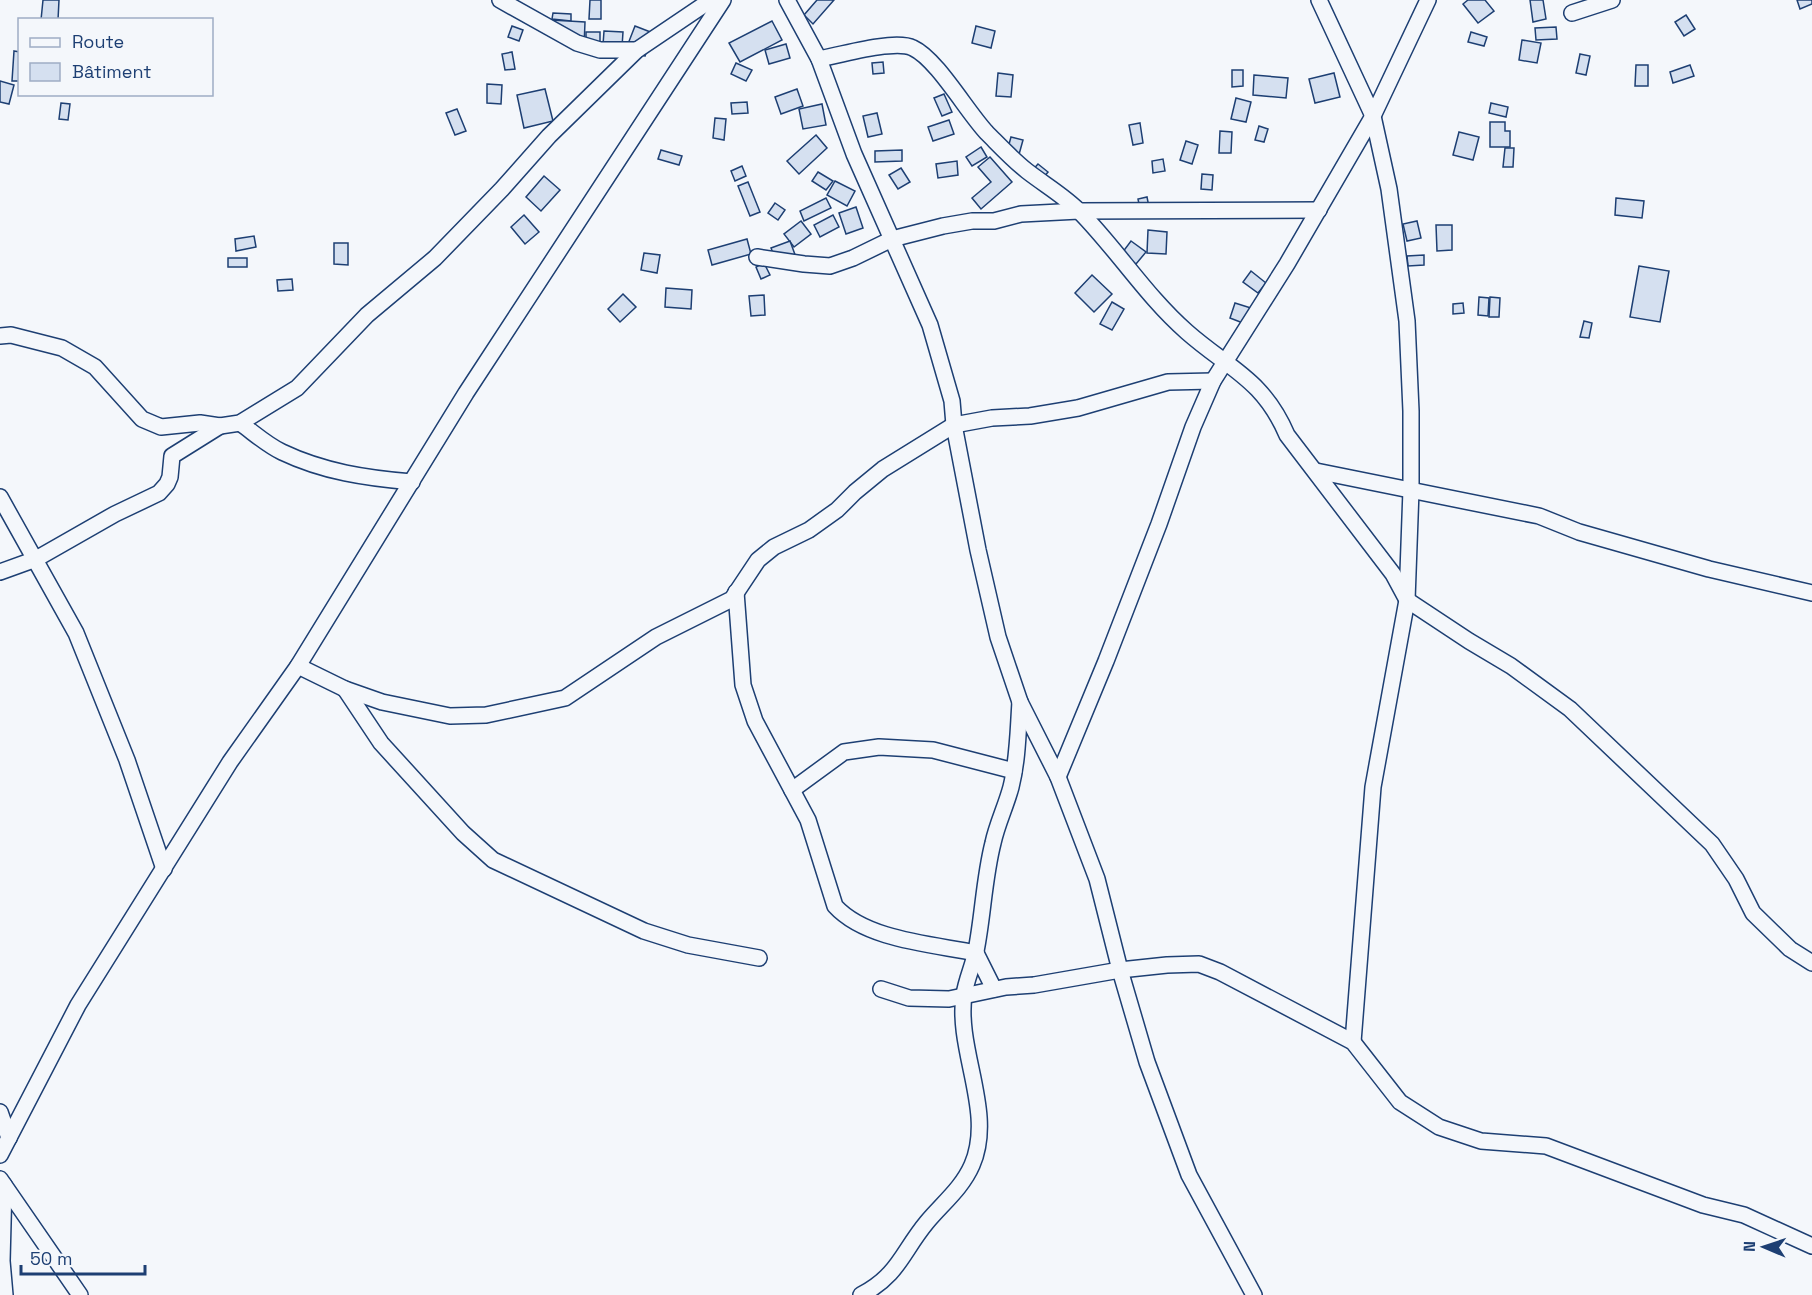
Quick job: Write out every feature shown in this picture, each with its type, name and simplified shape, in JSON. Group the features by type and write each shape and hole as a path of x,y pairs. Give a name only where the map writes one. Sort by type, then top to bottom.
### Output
{"street":[{"path":"500,0 577,43 600,51 637,50"},
{"path":"0,336 11,335 62,348 95,367 142,419 161,427 200,423 220,426 240,423 297,388 367,315 435,258 502,189 549,136 637,50 711,0"},
{"path":"0,1155 78,1005 230,762 298,666 473,383 723,0"},
{"path":"787,0 819,59 854,154 930,325 952,401 954,425 978,550 998,637 1020,702 1058,777 1097,879 1147,1062 1189,1175 1254,1295"},
{"path":"1319,0 1373,116 1389,189 1407,321 1411,490 1407,600 1373,787 1353,1041"},
{"path":"1058,777 1103,670 1159,524 1193,427 1213,381 1287,264 1373,116 1428,0"},
{"path":"1572,12 1612,0"},
{"path":"819,59 859,50 893,46 912,47 929,60 986,132 1026,170 1079,211 1187,332 1257,387 1277,413 1287,435 1393,574 1407,600 1511,666 1570,709 1712,844 1736,879 1753,913 1790,949 1812,963"},
{"path":"757,257 830,266 853,258 892,239 944,226 972,221 994,221 1021,214 1079,211 1319,210"},
{"path":"298,666 345,689 382,702 450,716 486,715 565,698 656,637 732,598 758,560 774,547 809,530 837,510 884,469 954,425 1078,408 1168,382 1213,381"},
{"path":"240,423 280,451 310,463 361,477 412,482"},
{"path":"0,572 36,559 115,514 159,493 170,477 172,456 220,426"},
{"path":"1316,471 1539,516 1579,532 1633,548 1709,569 1812,593"},
{"path":"0,497 76,633 127,760 164,868"},
{"path":"736,592 743,685 755,721 808,820 835,906 844,916 877,933 976,953"},
{"path":"345,689 381,743 463,833 493,860 644,931 688,945 759,958"},
{"path":"861,1295 876,1287 892,1273 926,1223 954,1193 972,1165 979,1140 979,1117 965,1041 964,996 976,953 992,844 1011,787 1020,702"},
{"path":"792,790 844,752 879,747 933,750 1014,771"},
{"path":"976,953 993,989"},
{"path":"881,989 909,998 949,999 993,989 1034,985 1120,970 1199,964 1220,972 1353,1041 1400,1102 1439,1127 1481,1141 1546,1146 1703,1205 1744,1215 1812,1246"},
{"path":"0,1112 9,1138"},
{"path":"2,1182 2,1261 5,1295"},
{"path":"2,1182 80,1295"}],"building":[{"path":"43,0 59,0 58,18 41,18"},
{"path":"590,0 601,0 601,19 589,19"},
{"path":"817,0 834,0 813,24 804,15"},
{"path":"1468,0 1485,0 1494,11 1478,23 1463,4"},
{"path":"1530,0 1543,0 1546,19 1533,22"},
{"path":"1797,0 1812,0 1812,4 1800,9"},
{"path":"553,13 571,14 571,21 552,19"},
{"path":"1686,15 1695,29 1684,36 1675,22"},
{"path":"551,20 585,22 584,47 570,46 571,31 551,30"},
{"path":"772,21 782,40 740,62 729,43"},
{"path":"512,26 523,30 519,41 508,37"},
{"path":"635,26 653,33 645,56 626,49"},
{"path":"976,26 995,31 991,48 972,43"},
{"path":"1556,27 1557,39 1536,40 1535,28"},
{"path":"604,31 623,32 622,47 603,45"},
{"path":"586,32 600,32 600,52 586,52"},
{"path":"1471,32 1487,37 1484,46 1468,42"},
{"path":"1522,40 1541,43 1537,63 1519,60"},
{"path":"786,44 790,58 769,64 765,50"},
{"path":"14,51 18,52 18,81 12,81"},
{"path":"512,52 515,69 505,70 502,54"},
{"path":"1580,54 1590,56 1586,75 1576,73"},
{"path":"883,62 884,73 873,74 872,63"},
{"path":"736,63 752,70 746,81 731,74"},
{"path":"1636,65 1648,65 1648,86 1635,86"},
{"path":"1690,65 1694,76 1673,83 1670,72"},
{"path":"1232,70 1243,70 1243,86 1232,87"},
{"path":"998,73 1013,75 1011,97 996,96"},
{"path":"1334,73 1340,97 1315,103 1309,79"},
{"path":"1254,75 1288,78 1286,98 1253,95"},
{"path":"0,81 14,85 9,104 0,102"},
{"path":"487,84 502,85 501,104 487,103"},
{"path":"545,89 553,121 524,128 517,95"},
{"path":"797,89 803,106 781,114 775,97"},
{"path":"944,94 952,112 942,116 934,98"},
{"path":"1236,98 1251,102 1246,122 1231,119"},
{"path":"747,102 748,113 732,114 731,103"},
{"path":"61,103 70,104 68,120 59,119"},
{"path":"1491,103 1508,107 1506,117 1489,113"},
{"path":"822,104 826,125 803,129 799,109"},
{"path":"457,109 466,131 455,135 446,113"},
{"path":"877,113 882,134 868,137 863,116"},
{"path":"715,118 726,119 724,140 713,138"},
{"path":"949,120 954,134 933,141 928,127"},
{"path":"1490,122 1505,122 1505,131 1510,131 1510,147 1490,147"},
{"path":"1140,123 1143,143 1133,145 1129,125"},
{"path":"1259,126 1268,129 1264,142 1255,140"},
{"path":"1220,131 1232,132 1231,153 1219,153"},
{"path":"1459,132 1479,137 1473,160 1453,155"},
{"path":"816,135 827,148 799,174 787,161"},
{"path":"1011,137 1023,140 1018,158 1006,155"},
{"path":"1186,141 1198,145 1192,164 1180,160"},
{"path":"981,147 987,157 972,166 966,157"},
{"path":"1505,148 1514,148 1513,167 1503,167"},
{"path":"661,150 682,156 679,165 658,159"},
{"path":"902,150 902,161 875,162 875,151"},
{"path":"990,157 1012,182 981,209 972,198 991,182 978,167"},
{"path":"1163,159 1165,171 1153,173 1152,161"},
{"path":"957,161 958,175 938,178 936,164"},
{"path":"1038,164 1048,172 1039,183 1029,174"},
{"path":"742,166 746,176 735,181 731,171"},
{"path":"901,168 910,182 898,189 889,175"},
{"path":"818,172 833,181 826,190 812,181"},
{"path":"1202,174 1213,175 1212,190 1201,189"},
{"path":"544,176 560,190 541,211 526,197"},
{"path":"835,181 855,191 847,206 827,195"},
{"path":"748,182 760,212 750,216 738,186"},
{"path":"1147,197 1150,212 1141,214 1138,199"},
{"path":"826,198 831,208 804,221 800,211"},
{"path":"1616,198 1644,201 1642,218 1615,215"},
{"path":"775,203 785,210 778,220 768,213"},
{"path":"856,207 863,228 846,234 839,213"},
{"path":"524,215 539,232 525,244 511,227"},
{"path":"833,215 839,227 820,237 814,225"},
{"path":"801,221 811,234 794,247 784,234"},
{"path":"1417,221 1421,238 1407,241 1403,224"},
{"path":"1436,225 1452,225 1452,250 1437,251"},
{"path":"1148,230 1167,232 1166,254 1147,253"},
{"path":"254,236 256,247 236,251 235,239"},
{"path":"747,239 751,254 712,265 708,250"},
{"path":"790,241 797,260 778,266 771,248"},
{"path":"1131,241 1146,252 1136,264 1122,253"},
{"path":"334,243 348,243 348,265 334,264"},
{"path":"644,253 660,255 657,273 641,270"},
{"path":"1424,255 1424,265 1408,266 1407,256"},
{"path":"228,258 247,258 247,267 228,267"},
{"path":"764,263 770,275 761,279 756,267"},
{"path":"1639,266 1669,271 1660,322 1630,317"},
{"path":"1251,271 1266,283 1258,293 1243,282"},
{"path":"1092,275 1112,294 1094,312 1075,293"},
{"path":"292,279 293,290 278,291 277,280"},
{"path":"666,288 692,290 691,309 665,307"},
{"path":"623,294 636,307 620,322 608,309"},
{"path":"764,295 765,315 751,316 749,296"},
{"path":"1479,297 1489,298 1488,316 1478,315"},
{"path":"1490,297 1500,298 1499,317 1489,317"},
{"path":"1112,302 1124,309 1112,330 1100,324"},
{"path":"1235,303 1254,309 1248,325 1230,318"},
{"path":"1463,303 1464,313 1453,314 1453,304"},
{"path":"1584,321 1592,323 1589,338 1580,337"}]}
